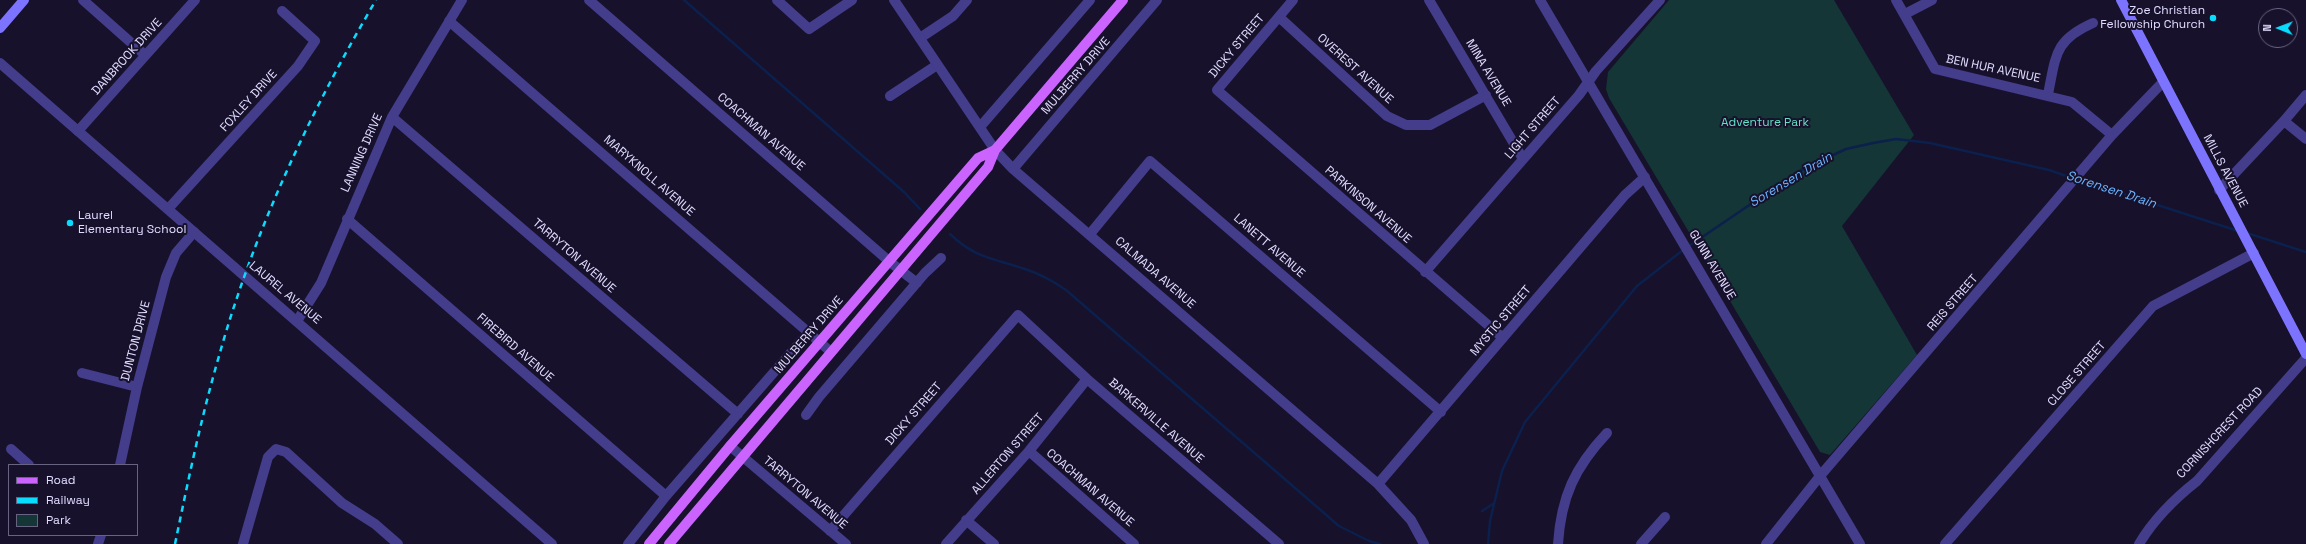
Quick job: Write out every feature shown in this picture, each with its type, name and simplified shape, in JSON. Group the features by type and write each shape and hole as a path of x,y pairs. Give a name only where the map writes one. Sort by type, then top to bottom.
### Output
{"main road":[{"path":"0,28 24,0"},
{"name":"MULBERRY DRIVE","path":"669,544 988,167 995,150 1123,0"},
{"name":"MILLS AVENUE","path":"2121,0 2306,354"},
{"name":"MULBERRY DRIVE","path":"649,544 730,446 978,158 995,150"}],"street":[{"path":"83,0 145,55"},
{"name":"DANBROOK DRIVE","path":"78,131 195,0"},
{"name":"LANNING DRIVE","path":"297,321 321,283 347,219 392,117 462,0"},
{"name":"COACHMAN AVENUE","path":"589,0 900,271 916,283"},
{"path":"777,0 809,29 852,0"},
{"name":"CALMADA AVENUE","path":"894,0 995,150 1014,169 1378,484 1411,520 1424,544"},
{"path":"920,38 953,16 967,0"},
{"path":"980,128 1090,0"},
{"name":"MULBERRY DRIVE","path":"1014,169 1158,0"},
{"name":"DICKY STREET","path":"1217,90 1293,0"},
{"name":"MINA AVENUE","path":"1429,0 1523,159"},
{"name":"GUNN AVENUE","path":"1540,0 1681,237 1860,544"},
{"name":"LIGHT STREET","path":"1425,272 1660,0"},
{"name":"BEN HUR AVENUE","path":"1896,0 1935,69 2048,94 2072,102 2112,135"},
{"path":"1904,14 1932,0"},
{"name":"FOXLEY DRIVE","path":"168,209 298,66 315,41 282,11"},
{"name":"OVEREST AVENUE","path":"1279,17 1387,116 1406,126 1430,125 1486,95"},
{"name":"MARYKNOLL AVENUE","path":"449,21 831,352"},
{"path":"2048,94 2057,51 2074,31 2093,22"},
{"name":"LAUREL AVENUE","path":"0,63 552,544"},
{"path":"890,96 937,65"},
{"name":"REIS STREET","path":"1766,544 1820,476 2068,189 2112,135 2163,82"},
{"name":"PARKINSON AVENUE","path":"1217,90 1425,272 1503,338"},
{"path":"2220,190 2284,122 2306,95"},
{"name":"TARRYTON AVENUE","path":"392,117 738,414"},
{"path":"2284,122 2306,139"},
{"name":"LANETT AVENUE","path":"1090,234 1150,161 1441,412"},
{"name":"MYSTIC STREET","path":"1378,484 1625,195 1645,176"},
{"name":"FIREBIRD AVENUE","path":"347,219 666,496"},
{"name":"DUNTON DRIVE","path":"120,464 137,387 166,277 176,253 194,232"},
{"name":"CLOSE STREET","path":"1945,544 2153,306 2252,250"},
{"path":"806,415 819,397 916,283 941,258"},
{"name":"DICKY STREET","path":"830,531 1018,314"},
{"name":"BARKERVILLE AVENUE","path":"1018,314 1087,379 1279,544"},
{"path":"628,544 666,496 809,332"},
{"name":"CORNISHCREST ROAD","path":"2139,544 2149,527 2179,495 2197,481 2306,358"},
{"path":"82,373 137,387"},
{"name":"ALLERTON STREET","path":"946,544 1029,451 1087,379"},
{"path":"1558,544 1564,503 1574,477 1588,453 1607,433"},
{"name":"TARRYTON AVENUE","path":"730,446 742,458 846,544"},
{"path":"11,449 28,464"},
{"path":"243,544 268,457 276,449 286,452 342,503 375,524 398,544"},
{"name":"COACHMAN AVENUE","path":"1029,451 1134,544"},
{"path":"1642,544 1665,517"},
{"path":"966,520 994,544"}],"green space":[{"name":"Adventure Park","path":"1669,0 1834,0 1914,135 1842,226 1917,355 1830,455 1820,452 1609,98 1606,89 1608,72"}],"waterway":[{"path":"684,0 904,192 920,209"},
{"name":"Sorensen Drain","path":"1689,246 1801,170 1846,149 1873,143 1896,139 1930,143 2049,170 2072,178"},
{"name":"Sorensen Drain","path":"2077,179 2238,231"},
{"name":"Sorensen Drain","path":"2247,233 2306,252"},
{"path":"950,234 968,248 985,257 1036,273 1066,290 1339,526 1369,541 1380,544"},
{"name":"Sorensen Drain","path":"1488,544 1490,521 1502,471 1525,422 1637,286 1683,250"},
{"path":"1482,511 1493,504"}],"railway":[{"path":"175,544 212,379 233,309 249,263 286,173 307,129 329,85 376,0"}],"place":[{"name":"Zoe Christian Fellowship Church","path":"2213,18"},
{"name":"Laurel Elementary School","path":"70,223"}]}
